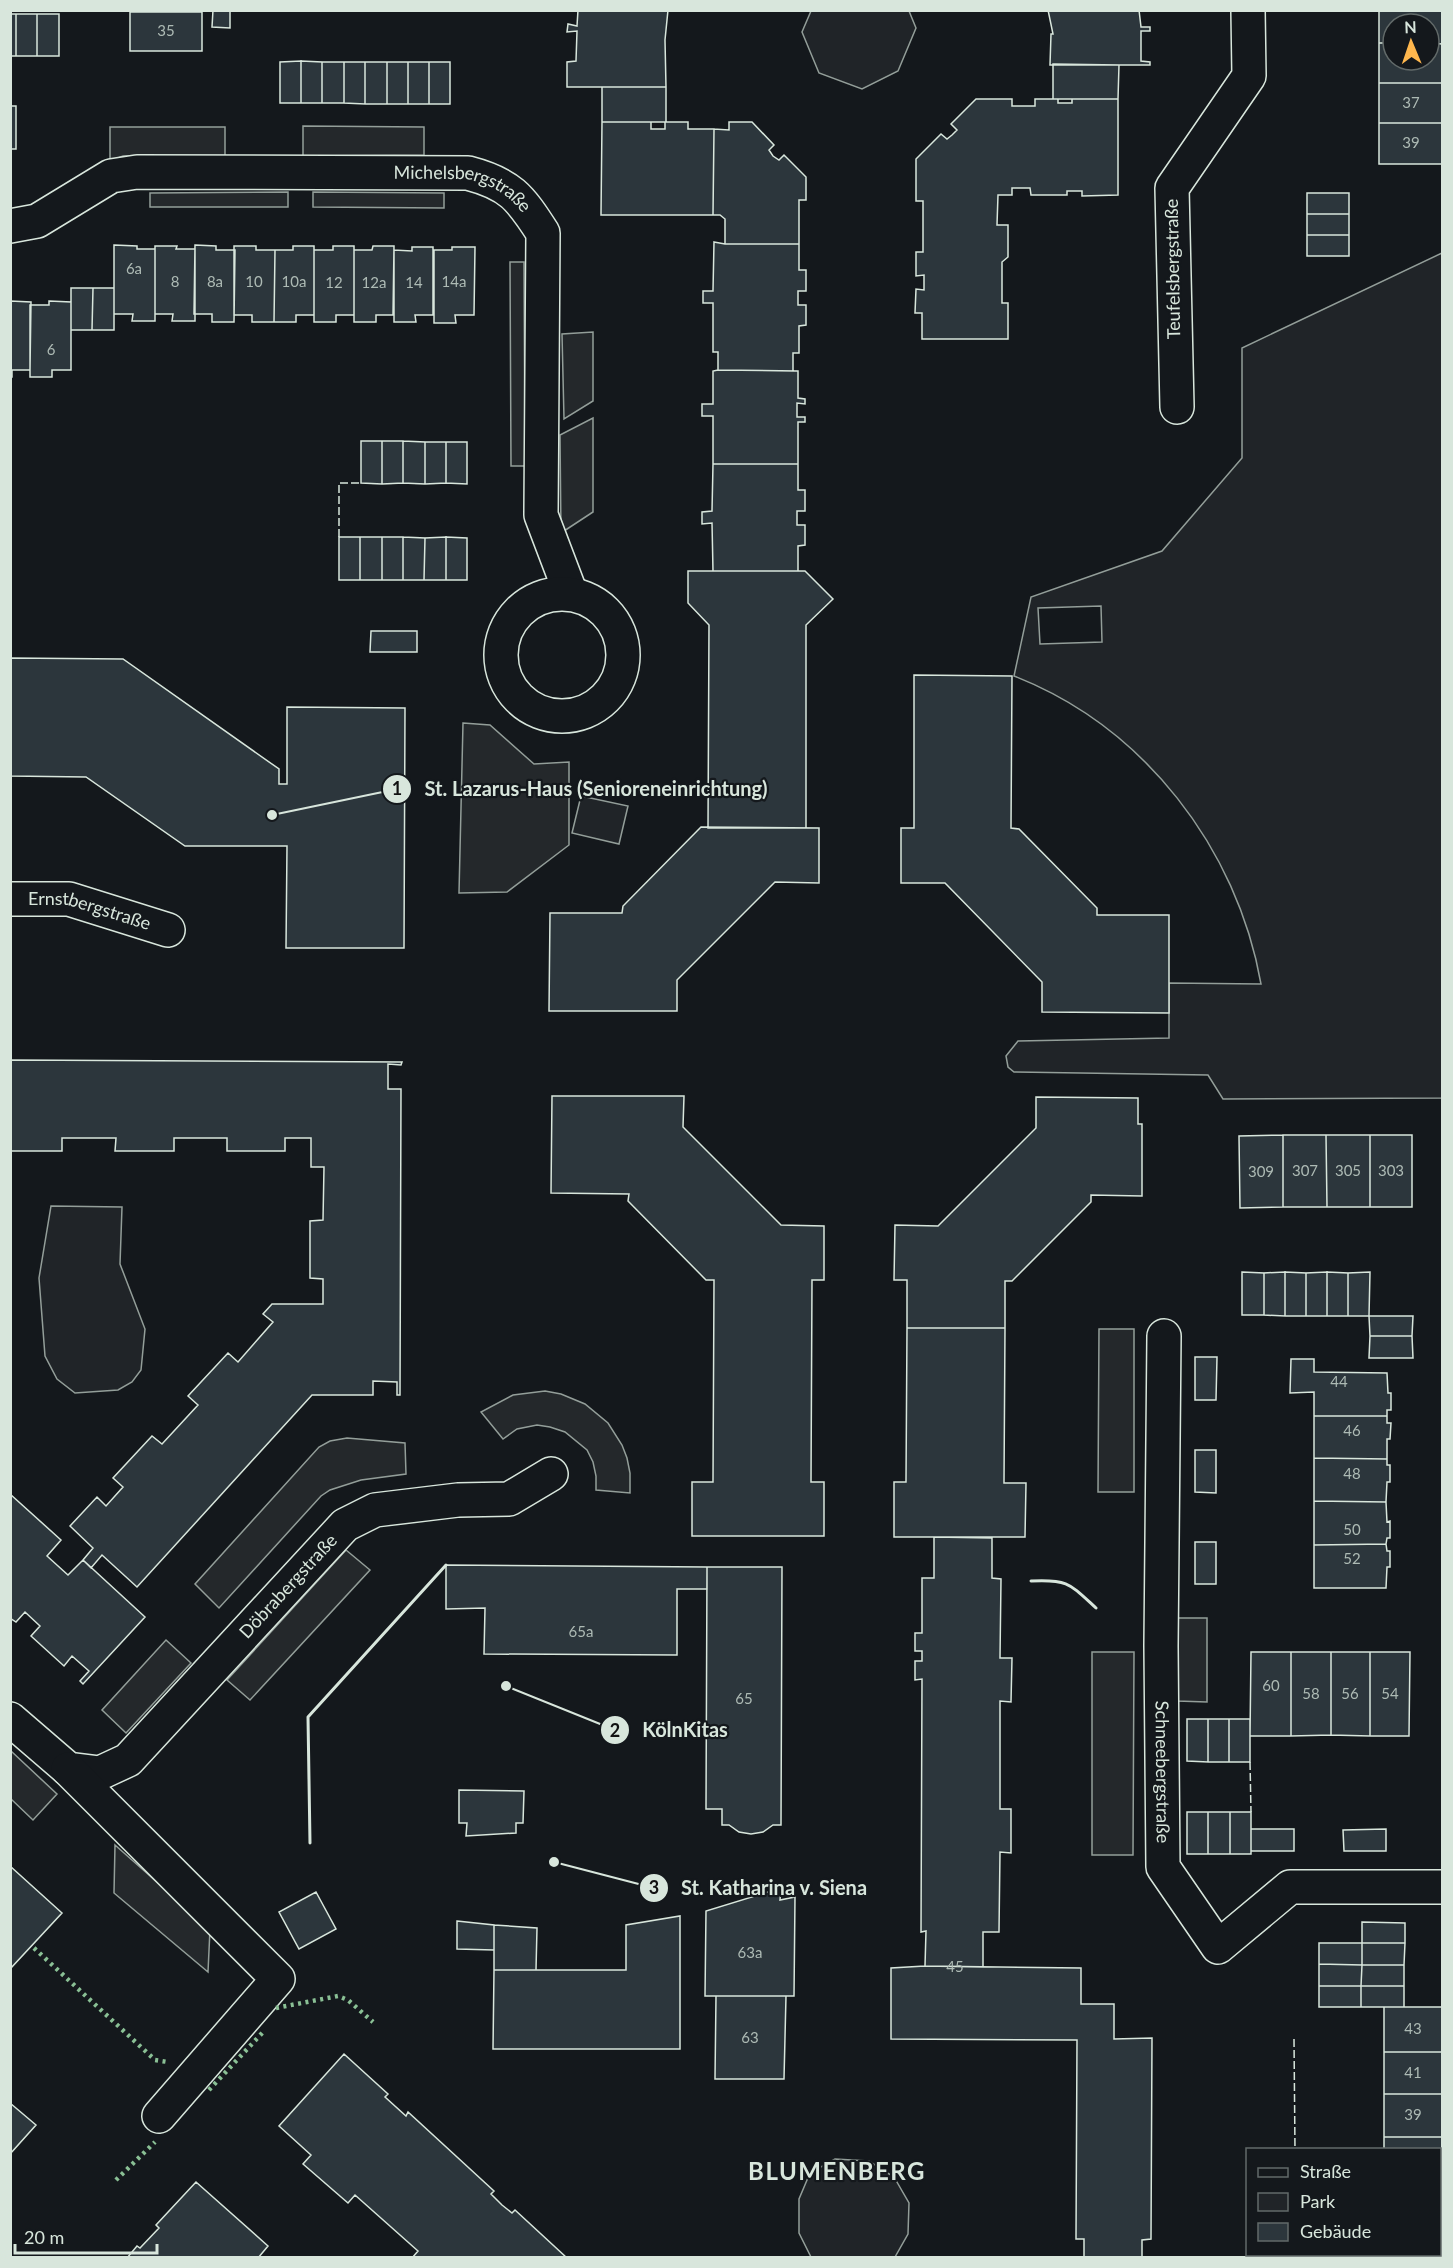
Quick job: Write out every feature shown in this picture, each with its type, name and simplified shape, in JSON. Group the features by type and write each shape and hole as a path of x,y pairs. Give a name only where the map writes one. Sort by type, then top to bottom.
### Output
{"street":[{"name":"Teufelsbergstraße","path":"1177,407 1172,188 1249,76 1248,10"},
{"name":"Michelsbergstraße","path":"10,226 37,221 111,176 137,172 468,173 493,180 506,188 525,204 543,233 541,515 571,594"},
{"name":"Ernstbergstraße","path":"10,899 69,899 168,930"},
{"name":"Schneebergstraße","path":"1164,1336 1161,1646 1163,1867 1218,1947 1290,1887 1443,1887"},
{"name":"Döbrabergstraße","path":"68,1769 100,1773 128,1760 345,1525 375,1510 458,1500 509,1499 551,1474"},
{"path":"10,1719 68,1769 278,1979 159,2116"}],"green space":[{"path":"811,11 909,11 916,28 898,71 862,89 819,73 802,32"},
{"path":"1442,253 1442,1098 1223,1099 1208,1075 1014,1072 1008,1067 1006,1056 1018,1041 1169,1038 1169,983 1261,984 1249,934 1231,886 1207,840 1177,798 1143,760 1104,727 1061,698 1014,676 1031,597 1162,551 1242,458 1242,348","holes":["1101,606 1102,642 1040,644 1038,608"]},
{"path":"581,796 628,806 619,844 572,833"},
{"path":"51,1206 122,1207 120,1264 145,1329 141,1370 132,1382 118,1390 75,1393 57,1379 45,1356 39,1278"},
{"path":"835,2159 869,2161 894,2177 909,2203 908,2234 895,2257 811,2257 799,2233 799,2199 810,2173"}],"shaded area":[{"path":"303,126 424,127 424,155 303,156"},
{"path":"110,127 225,127 225,156 123,156 110,161"},
{"path":"288,192 288,207 150,207 150,193"},
{"path":"313,192 444,193 444,208 313,207"},
{"path":"510,262 524,262 525,466 511,466"},
{"path":"593,332 593,401 564,419 562,334"},
{"path":"593,418 593,512 561,533 560,435"},
{"path":"463,723 490,725 534,764 569,762 569,845 507,892 459,893"},
{"path":"1099,1329 1134,1329 1134,1492 1098,1492"},
{"path":"545,1391 561,1394 585,1404 608,1423 622,1445 627,1458 630,1493 596,1490 593,1462 587,1450 565,1432 537,1425 517,1429 503,1439 481,1412 513,1395"},
{"path":"347,1438 405,1443 406,1474 361,1480 330,1490 321,1496 219,1608 195,1584 319,1447 330,1441"},
{"path":"346,1550 370,1570 250,1700 227,1680"},
{"path":"1177,1618 1207,1618 1207,1702 1177,1701"},
{"path":"166,1640 191,1663 126,1733 102,1710"},
{"path":"1092,1652 1134,1652 1133,1855 1092,1855"},
{"path":"11,1751 57,1794 33,1820 11,1799"},
{"path":"115,1845 210,1929 208,1972 114,1893"}],"building":[{"path":"130,10 202,10 202,12 130,12"},
{"path":"213,10 230,10 230,28 212,27"},
{"path":"578,10 668,10 665,40 666,87 567,87 567,62 576,61 577,31 567,32 568,24 577,26"},
{"path":"1048,10 1139,10 1141,27 1150,27 1150,31 1141,31 1141,61 1150,62 1150,65 1050,65 1051,34 1053,34"},
{"path":"1379,10 1442,10 1442,44 1441,12 1381,12 1381,43 1379,43"},
{"path":"130,12 202,12 202,51 130,51"},
{"path":"10,14 16,14 16,56 10,56"},
{"path":"16,14 37,14 37,56 16,56"},
{"path":"37,14 59,14 59,56 37,56"},
{"path":"1379,43 1381,43 1381,72 1441,72 1442,44 1442,83 1379,83"},
{"path":"301,61 301,103 280,103 280,62"},
{"path":"301,61 322,62 322,103 301,103"},
{"path":"322,62 344,62 344,103 322,103"},
{"path":"344,62 365,62 365,104 344,103"},
{"path":"365,62 387,62 387,104 365,104"},
{"path":"387,62 408,62 408,104 387,104"},
{"path":"408,62 429,62 429,104 408,104"},
{"path":"429,62 450,62 450,104 429,104"},
{"path":"1053,64 1119,65 1118,99 1053,99"},
{"path":"1379,83 1442,83 1442,123 1379,123"},
{"path":"602,87 666,87 666,122 602,122"},
{"path":"976,99 1012,99 1012,106 1035,106 1035,99 1058,99 1058,103 1072,103 1072,99 1118,99 1118,195 1082,196 1082,191 1067,191 1067,195 1031,195 1030,188 1012,188 1012,195 998,195 997,225 1008,225 1008,257 1002,262 1002,303 1008,303 1008,339 922,339 922,313 915,313 916,289 924,290 924,275 916,276 916,252 923,252 923,201 916,201 916,159 941,134 947,139 957,130 951,124"},
{"path":"10,106 16,106 16,149 10,149"},
{"path":"602,122 651,122 651,129 665,129 665,122 688,122 688,129 714,129 713,215 601,215"},
{"path":"729,122 752,122 774,145 769,150 773,156 779,160 784,155 806,177 806,200 799,200 799,244 725,244 725,219 720,215 713,215 714,129 729,130"},
{"path":"1379,123 1442,123 1442,164 1379,164"},
{"path":"1307,193 1349,193 1349,214 1307,214"},
{"path":"1307,214 1349,214 1349,235 1307,235"},
{"path":"1307,235 1349,235 1349,256 1307,256"},
{"path":"714,242 799,244 799,270 806,270 806,291 798,291 798,305 806,305 806,325 799,326 799,353 793,353 793,371 718,370 718,352 713,352 713,303 703,303 703,291 713,291"},
{"path":"114,245 155,249 155,321 132,321 133,314 114,314"},
{"path":"195,245 216,246 216,250 235,250 234,322 212,322 212,314 194,314"},
{"path":"155,246 195,249 195,321 172,321 173,314 155,314"},
{"path":"234,246 256,246 256,250 275,250 274,322 252,322 252,315 234,315"},
{"path":"293,246 314,246 314,315 296,315 296,322 274,322 275,250 293,250"},
{"path":"333,246 354,246 354,315 336,315 336,322 314,322 314,250 333,250"},
{"path":"373,246 394,246 393,315 376,315 376,322 354,322 354,250 372,250"},
{"path":"412,247 433,247 433,315 415,315 416,322 394,322 394,250 412,251"},
{"path":"452,247 475,247 474,315 455,315 456,323 434,323 434,250 452,250"},
{"path":"71,288 93,288 92,330 71,330"},
{"path":"93,288 114,288 114,330 92,330"},
{"path":"10,301 31,302 30,370 12,370 12,377 10,377"},
{"path":"49,301 71,302 71,370 52,370 52,377 30,377 30,305 49,305"},
{"path":"713,371 798,371 798,398 805,399 805,404 797,403 797,417 805,417 805,422 798,422 798,464 713,464 713,416 702,416 702,404 713,404"},
{"path":"361,441 382,441 382,484 361,483"},
{"path":"382,441 403,441 403,483 382,484"},
{"path":"403,441 425,442 425,484 403,483"},
{"path":"425,442 446,442 446,483 425,484"},
{"path":"446,442 467,442 467,484 446,483"},
{"path":"713,464 798,464 798,490 805,490 805,511 797,511 797,525 805,525 805,545 798,546 798,571 713,571 712,523 702,524 702,512 712,511"},
{"path":"339,537 360,537 360,580 339,580"},
{"path":"360,537 382,537 382,580 360,580"},
{"path":"382,537 403,537 403,580 382,580"},
{"path":"403,537 425,538 424,580 403,580"},
{"path":"446,537 446,580 424,580 425,538"},
{"path":"446,537 467,538 467,580 446,580"},
{"path":"688,571 805,571 833,599 806,625 806,828 708,828 709,625 688,603"},
{"path":"371,631 417,631 417,652 370,652"},
{"path":"10,658 123,659 279,769 279,784 287,784 287,707 405,708 404,948 286,948 287,846 185,846 86,777 10,776"},
{"path":"914,675 1012,676 1011,828 1019,829 1097,908 1097,915 1169,915 1169,1013 1042,1012 1042,982 945,883 901,883 901,828 914,828"},
{"path":"701,827 819,828 819,883 775,882 677,980 677,1011 549,1011 550,913 622,913 623,906"},
{"path":"10,1060 402,1062 401,1065 388,1064 388,1089 401,1089 400,1395 397,1395 397,1382 373,1381 373,1395 312,1395 137,1587 102,1555 91,1568 83,1560 93,1548 70,1526 97,1497 106,1506 123,1487 113,1478 152,1436 162,1444 198,1405 188,1396 228,1353 238,1362 273,1322 263,1314 272,1304 323,1304 323,1279 310,1278 310,1221 323,1220 324,1167 311,1167 311,1138 285,1138 285,1151 227,1151 227,1138 174,1138 174,1151 115,1151 116,1138 62,1138 62,1151 10,1151"},
{"path":"552,1096 684,1096 683,1127 781,1225 824,1226 824,1280 812,1280 811,1482 824,1482 824,1536 692,1536 692,1482 713,1482 714,1280 706,1280 628,1201 629,1194 551,1193"},
{"path":"1036,1097 1138,1098 1138,1124 1142,1124 1142,1196 1091,1195 1091,1202 1012,1281 1005,1281 1005,1328 907,1328 907,1280 894,1280 895,1225 938,1226 1036,1128"},
{"path":"1283,1135 1326,1135 1327,1207 1283,1207"},
{"path":"1283,1135 1283,1207 1240,1208 1239,1136"},
{"path":"1326,1135 1370,1135 1370,1207 1327,1207"},
{"path":"1370,1135 1412,1135 1412,1207 1370,1207"},
{"path":"1242,1272 1264,1273 1264,1315 1242,1315"},
{"path":"1285,1272 1306,1273 1306,1316 1285,1316"},
{"path":"1285,1272 1285,1316 1264,1315 1264,1273"},
{"path":"1327,1272 1348,1273 1348,1316 1327,1316"},
{"path":"1327,1272 1327,1316 1306,1316 1306,1273"},
{"path":"1370,1272 1369,1316 1348,1316 1348,1273"},
{"path":"1369,1316 1413,1316 1412,1336 1370,1336"},
{"path":"907,1328 1005,1328 1004,1483 1026,1483 1025,1537 894,1537 894,1482 906,1482"},
{"path":"1370,1336 1412,1336 1413,1358 1369,1358"},
{"path":"1195,1357 1217,1357 1216,1400 1195,1400"},
{"path":"1291,1359 1314,1359 1314,1372 1387,1373 1388,1393 1391,1393 1391,1410 1387,1410 1387,1416 1314,1416 1314,1392 1290,1393"},
{"path":"1314,1416 1387,1416 1387,1423 1391,1423 1390,1439 1387,1439 1387,1459 1314,1458"},
{"path":"1195,1450 1216,1450 1216,1493 1195,1492"},
{"path":"1314,1458 1387,1459 1387,1465 1390,1465 1390,1482 1387,1482 1386,1502 1314,1501"},
{"path":"10,1494 61,1540 47,1556 68,1575 83,1560 145,1617 83,1684 80,1681 89,1671 72,1656 64,1666 31,1636 40,1626 25,1612 16,1622 10,1618"},
{"path":"1314,1501 1386,1502 1387,1522 1390,1521 1390,1538 1387,1538 1386,1544 1314,1545"},
{"path":"934,1537 992,1538 992,1578 1001,1579 1000,1658 1012,1658 1011,1702 1000,1701 1000,1809 1011,1809 1011,1853 1000,1852 999,1932 983,1932 983,1967 925,1966 926,1931 921,1932 922,1679 915,1680 915,1661 922,1661 922,1651 915,1651 915,1633 922,1633 922,1578 934,1578"},
{"path":"1195,1542 1216,1542 1216,1584 1195,1584"},
{"path":"1386,1544 1387,1551 1390,1551 1390,1567 1387,1567 1386,1588 1314,1588 1314,1545"},
{"path":"446,1565 707,1567 707,1589 677,1589 677,1655 484,1654 485,1608 446,1609"},
{"path":"707,1567 782,1567 781,1825 773,1825 763,1832 751,1834 739,1832 729,1825 722,1825 722,1809 706,1809"},
{"path":"1251,1652 1291,1652 1291,1736 1250,1736"},
{"path":"1291,1652 1331,1652 1331,1735 1291,1736"},
{"path":"1331,1652 1370,1652 1370,1736 1331,1735"},
{"path":"1370,1652 1410,1652 1409,1736 1370,1736"},
{"path":"1187,1719 1208,1719 1208,1762 1187,1761"},
{"path":"1208,1719 1229,1719 1229,1762 1208,1762"},
{"path":"1229,1719 1250,1719 1250,1762 1229,1762"},
{"path":"459,1790 524,1791 523,1823 516,1823 516,1833 466,1836 467,1823 459,1823"},
{"path":"1187,1812 1208,1812 1208,1854 1187,1854"},
{"path":"1208,1812 1230,1812 1230,1854 1208,1854"},
{"path":"1230,1812 1251,1812 1251,1854 1230,1854"},
{"path":"1251,1829 1294,1829 1294,1851 1251,1851"},
{"path":"1386,1829 1386,1851 1344,1851 1343,1830"},
{"path":"10,1866 62,1913 10,1969"},
{"path":"781,1888 780,1900 795,1897 794,1996 705,1996 706,1911"},
{"path":"316,1892 336,1929 299,1949 279,1912"},
{"path":"680,1916 680,2049 493,2049 494,1970 626,1970 626,1925"},
{"path":"457,1921 494,1925 494,1950 457,1949"},
{"path":"1362,1922 1405,1923 1405,1943 1362,1943"},
{"path":"494,1925 537,1928 536,1970 494,1970"},
{"path":"1319,1943 1362,1943 1362,1965 1319,1964"},
{"path":"1362,1943 1405,1943 1404,1965 1362,1965"},
{"path":"1319,1964 1362,1965 1361,1986 1319,1986"},
{"path":"1362,1965 1404,1965 1404,1986 1361,1986"},
{"path":"925,1966 1081,1968 1081,2004 1114,2004 1114,2039 1152,2038 1151,2239 1142,2240 1142,2257 1151,2258 1065,2258 1084,2257 1084,2239 1076,2239 1077,2040 891,2039 891,1968"},
{"path":"1319,1986 1361,1986 1361,2007 1319,2007"},
{"path":"1361,1986 1404,1986 1404,2007 1361,2007"},
{"path":"716,1996 786,1996 784,2079 715,2079"},
{"path":"1384,2007 1442,2007 1442,2052 1384,2052"},
{"path":"1384,2052 1442,2052 1442,2094 1384,2094"},
{"path":"344,2054 388,2094 385,2097 406,2116 408,2112 494,2191 491,2194 502,2205 512,2213 515,2210 567,2258 412,2258 418,2251 355,2195 348,2203 303,2164 311,2155 279,2126"},
{"path":"1384,2094 1442,2094 1442,2137 1384,2137"},
{"path":"10,2103 36,2125 10,2154"},
{"path":"1384,2137 1442,2137 1442,2180 1441,2148 1384,2148"},
{"path":"1441,2180 1442,2180 1441,2222"},
{"path":"196,2182 268,2246 258,2258 127,2258 137,2246 140,2248 159,2228 156,2225"},
{"path":"1442,2222 1442,2258 1420,2258 1420,2256 1441,2256"}],"hedge":[{"path":"34,1948 155,2060 168,2062"},
{"path":"276,2008 338,1996 348,2000 373,2022"},
{"path":"209,2090 264,2031"},
{"path":"116,2180 155,2142"}],"fence":[{"path":"339,537 339,483 361,483"},
{"path":"1250,1762 1251,1812"},
{"path":"1294,2039 1295,2148"}],"wall":[{"path":"310,1843 308,1717 446,1565"},
{"path":"1031,1581 1061,1582 1074,1588 1096,1608"}],"place":[{"name":"St. Lazarus-Haus (Senioreneinrichtung)","path":"272,815"},
{"name":"KölnKitas","path":"506,1686"},
{"name":"St. Katharina v. Siena","path":"554,1862"}],"district":[{"name":"BLUMENBERG","path":"837,2172"}]}
